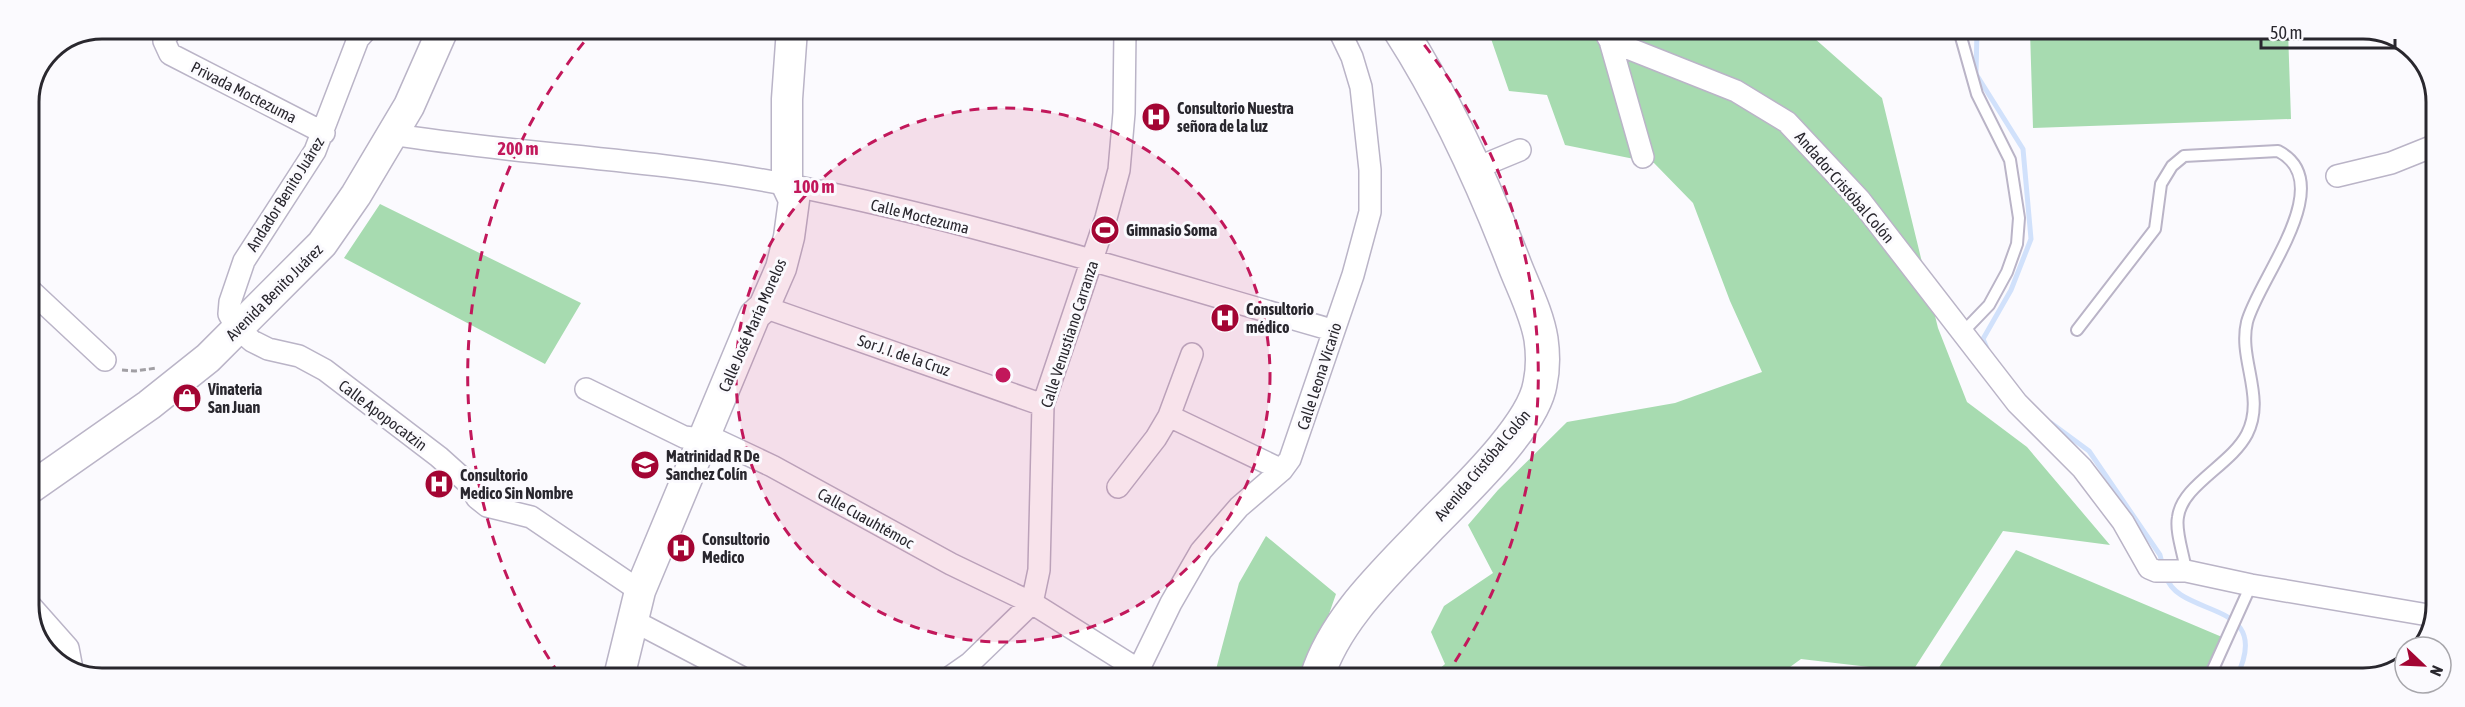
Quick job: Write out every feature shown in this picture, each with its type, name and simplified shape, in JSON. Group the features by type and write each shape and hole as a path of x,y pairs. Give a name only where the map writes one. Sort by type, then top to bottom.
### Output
{"main road":[{"name":"Avenida Benito Juárez","path":"39,482 149,405 208,358 322,244 361,186 421,83 439,39"},
{"name":"Calle José María Morelos","path":"621,668 640,591 755,315 764,307 781,268 789,237 794,200 787,185 787,99 791,39"},
{"name":"Avenida Cristóbal Colón","path":"1321,668 1334,636 1368,594 1509,439 1532,408 1540,385 1541,338 1508,247 1442,101 1405,39"}],"street":[{"name":"Privada Moctezuma","path":"169,39 183,62 324,133"},
{"name":"Andador Benito Juárez","path":"237,328 229,314 230,302 244,261 311,158 324,133 353,39"},
{"name":"Calle Venustiano Carranza","path":"1032,603 1039,570 1043,405 1092,262 1119,170 1125,113 1125,39"},
{"name":"Calle Leona Vicario","path":"1139,668 1201,551 1239,507 1282,470 1297,446 1332,330 1353,275 1370,212 1370,170 1361,87 1352,57 1343,39"},
{"path":"1608,39 1643,157"},
{"name":"Andador Cristóbal Colón","path":"1616,39 1736,91 1787,122 1860,200 2017,403 2082,468 2123,522 2149,568 2156,571 2186,571"},
{"name":"Calle Moctezuma","path":"390,134 453,144 637,163 787,185 874,203 1332,330"},
{"path":"2337,176 2391,163 2426,149"},
{"path":"1474,169 1520,150"},
{"path":"39,298 105,360"},
{"name":"Sor J. I. de la Cruz","path":"764,307 1043,405"},
{"name":"Calle Apopocatzin","path":"237,328 252,342 268,349 299,356 325,370 439,457 469,484 477,498 487,506 531,517 640,591"},
{"path":"1119,487 1156,438 1169,416 1192,354"},
{"name":"Calle Cuauhtémoc","path":"586,389 684,437 718,441 772,466 951,564 1032,603 1129,668"},
{"path":"1169,416 1282,470"},
{"path":"2186,571 2251,585 2425,614"},
{"path":"963,668 1032,603"},
{"path":"40,616 68,648 70,659"},
{"path":"634,621 724,668"}],"lane":[{"path":"1962,39 1977,94 2010,160 2019,218 2018,244 2007,272 1989,305 1963,332"},
{"path":"2077,330 2155,229 2161,184 2172,166 2184,156 2278,151 2290,157 2300,172 2301,196 2295,221 2247,321 2245,348 2252,372 2254,412 2248,434 2236,451 2182,501 2177,518 2186,571"},
{"path":"2214,668 2251,585"}],"path":[{"path":"105,360 119,369 127,370 165,367"}],"green space":[{"path":"1491,39 1815,39 1882,98 1938,328 1967,402 2027,447 2110,545 2003,531 1915,668 1878,668 1801,659 1789,668 1440,668 1445,664 1431,632 1444,606 1493,573 1468,525 1498,490 1567,422 1675,403 1762,372 1730,301 1693,203 1654,163 1565,145 1547,95 1509,91"},
{"path":"2030,39 2288,39 2291,119 2033,128"},
{"path":"380,204 581,303 545,364 344,258"},
{"path":"1266,536 1336,594 1310,668 1216,668 1239,583"},
{"path":"2016,550 2222,637 2206,668 1939,668"}],"waterway":[{"path":"1977,39 1976,74 2023,149 2031,239 2011,290 1983,339 1988,351"},
{"path":"2051,423 2089,451 2160,555 2163,567"},
{"path":"2166,576 2174,589 2188,599 2235,622 2244,634 2245,652 2239,668"}],"place":[{"name":"Consultorio Nuestra señora de la luz","path":"1156,117"},
{"name":"Gimnasio Soma","path":"1105,230"},
{"name":"Consultorio médico","path":"1225,318"},
{"name":"Vinateria San Juan","path":"187,398"},
{"name":"Matrinidad R De Sanchez Colín","path":"645,465"},
{"name":"Consultorio Medico Sin Nombre","path":"439,484"},
{"name":"Consultorio Medico","path":"681,548"}]}
